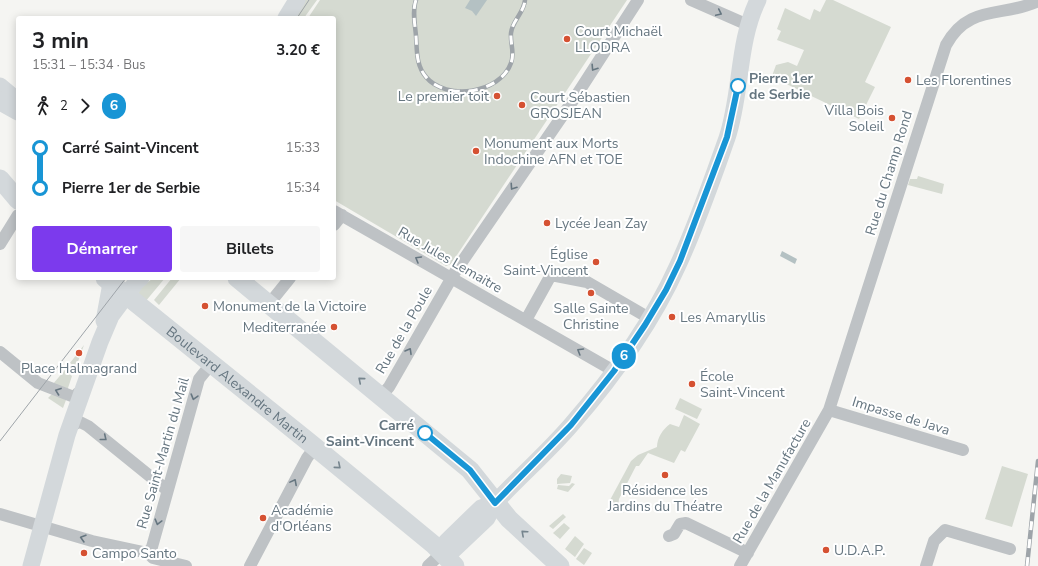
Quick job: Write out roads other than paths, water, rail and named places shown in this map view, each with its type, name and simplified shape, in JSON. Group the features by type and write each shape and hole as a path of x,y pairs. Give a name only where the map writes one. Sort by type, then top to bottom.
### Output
{"main road":[{"path":"287,16 297,0"},
{"path":"449,560 450,553 487,518 495,503 571,425 614,371 649,318 678,266 727,137 739,83 748,25 758,0"},
{"path":"0,86 16,99"},
{"path":"0,101 16,110"},
{"path":"0,178 16,198"},
{"path":"0,195 16,207"},
{"path":"31,566 75,410 105,316 109,280"},
{"name":"Boulevard Alexandre Martin","path":"109,280 136,290 212,363 449,560"},
{"path":"239,280 470,470 508,519 560,566"},
{"path":"75,410 110,319 136,290"},
{"path":"75,410 80,408 112,322 121,310 129,305 136,290"}],"street":[{"name":"Rue de la Poule","path":"381,396 389,387 452,278 572,102 638,0"},
{"path":"691,0 748,25"},
{"name":"Rue du Champ Rond","path":"830,410 946,46 960,28 974,17 1038,1"},
{"name":"Rue Jules Lemaitre","path":"338,213 614,371"},
{"path":"0,244 16,218"},
{"path":"526,320 551,275 587,282 649,318"},
{"path":"269,304 288,280"},
{"path":"0,352 38,384 75,410 88,426 167,490"},
{"name":"Rue Saint-Martin du Mail","path":"151,555 167,490 200,379 212,363"},
{"name":"Impasse de Java","path":"830,410 963,450"},
{"name":"Rue de la Manufacture","path":"740,566 830,410"},
{"path":"250,566 307,458 316,448"},
{"path":"0,514 42,527 151,555 186,566"},
{"path":"669,536 674,534 680,524 686,523 748,553"},
{"path":"926,566 934,541 945,530 1010,549"},
{"path":"428,566 449,560"}],"tram line":[{"path":"298,16 309,0"},
{"path":"0,441 124,280"}],"railway":[{"path":"416,0 414,18 420,68 426,77 435,85 446,89 459,91 472,91 485,87 496,82 505,73 512,59 511,33 513,25 523,9 525,0"},
{"path":"1027,566 1038,461"}],"place":[{"name":"Court Michaël LLODRA","path":"567,39"},
{"name":"Les Florentines","path":"908,80"},
{"name":"Pierre 1er de Serbie","path":"738,86"},
{"name":"Le premier toit","path":"497,96"},
{"name":"Court Sébastien GROSJEAN","path":"522,105"},
{"name":"Villa Bois Soleil","path":"892,118"},
{"name":"Monument aux Morts Indochine AFN et TOE","path":"476,151"},
{"name":"Lycée Jean Zay","path":"547,223"},
{"name":"Église Saint-Vincent","path":"596,262"},
{"name":"Salle Sainte Christine","path":"591,293"},
{"name":"Monument de la Victoire","path":"205,306"},
{"name":"Les Amaryllis","path":"672,317"},
{"name":"Mediterranée","path":"334,327"},
{"name":"Place Halmagrand","path":"79,353"},
{"name":"École Saint-Vincent","path":"692,384"},
{"name":"Carré Saint-Vincent","path":"425,433"},
{"name":"Résidence les Jardins du Théatre","path":"665,475"},
{"name":"Académie d'Orléans","path":"263,518"},
{"name":"U.D.A.P.","path":"826,550"},
{"name":"Campo Santo","path":"84,553"}]}
